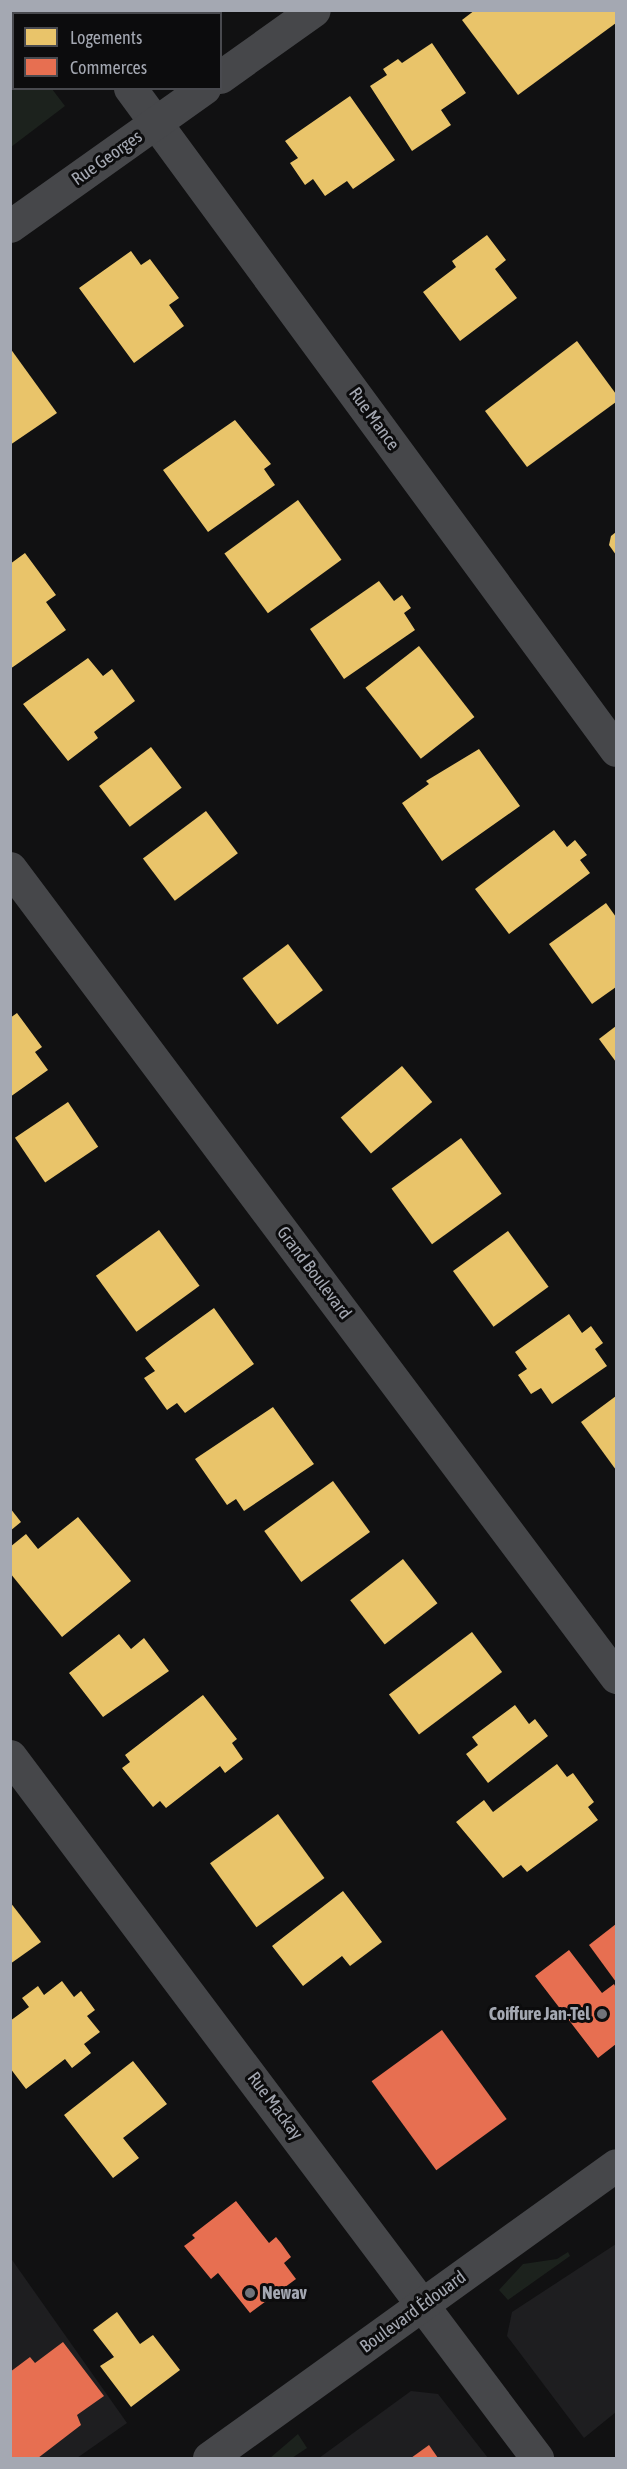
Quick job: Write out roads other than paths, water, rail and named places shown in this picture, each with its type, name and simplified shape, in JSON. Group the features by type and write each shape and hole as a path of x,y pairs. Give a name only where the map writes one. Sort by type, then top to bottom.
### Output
{"street":[{"path":"222,76 314,10"},
{"name":"Rue Mance","path":"131,90 616,750"},
{"name":"Rue Georges","path":"10,226 201,90"},
{"name":"Grand Boulevard","path":"10,868 616,1677"},
{"name":"Rue Mackay","path":"10,1756 425,2305 537,2458"},
{"name":"Boulevard Édouard","path":"209,2458 425,2305 616,2165"}],"place":[{"name":"Coiffure Jan-Tel","path":"602,2014"},
{"name":"Newav","path":"250,2293"}]}
